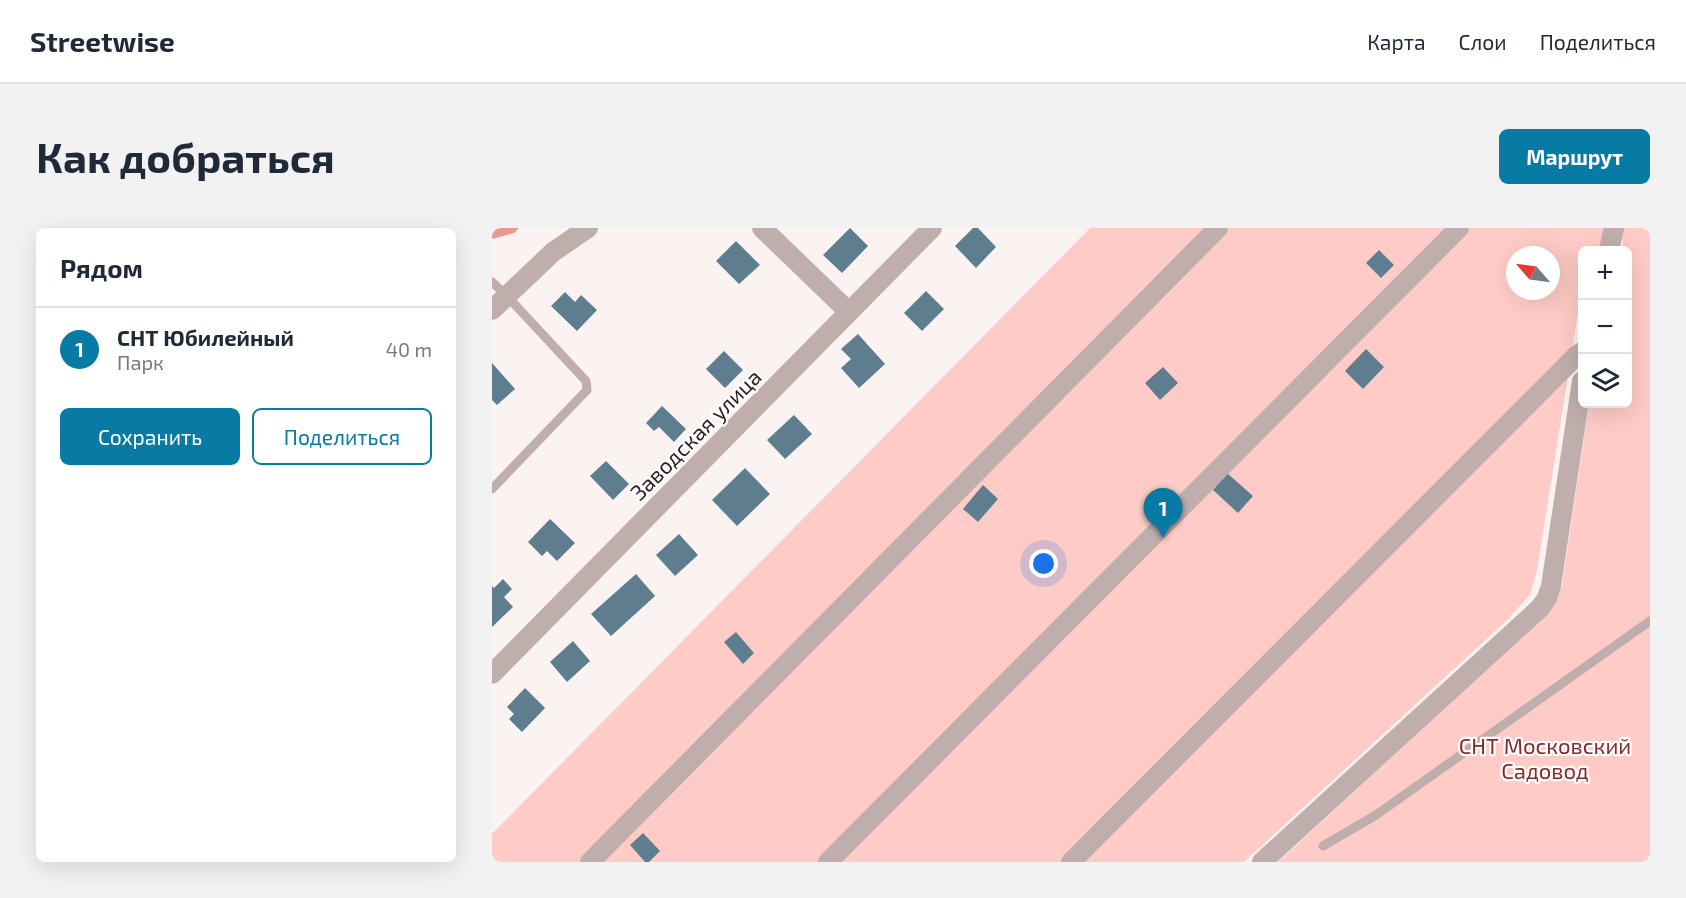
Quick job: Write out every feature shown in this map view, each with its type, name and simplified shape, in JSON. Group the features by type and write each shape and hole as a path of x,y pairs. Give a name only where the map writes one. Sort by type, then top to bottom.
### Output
{"street":[{"path":"492,310 499,289 588,228"},
{"path":"762,228 849,312"},
{"name":"Заводская улица","path":"492,674 932,228"},
{"path":"590,862 1218,228"},
{"path":"828,862 1459,228"},
{"path":"1610,246 1614,228"},
{"path":"1071,862 1579,354"},
{"path":"1262,862 1540,608 1547,598 1551,586 1578,407"}],"lane":[{"path":"492,489 587,390 586,381 499,289"},
{"path":"1323,846 1376,815 1650,621"}],"green space":[{"name":"СНТ Московский Садовод","path":"1090,228 1650,228 1650,862 1278,862 1548,613 1562,586 1588,408 1632,408 1632,246 1622,246 1623,240 1605,246 1578,246 1578,313 1537,570 1530,595 1506,621 1244,862 492,862 492,834"}],"shaded area":[{"path":"492,228 519,228 514,233 492,239"}],"building":[{"path":"850,228 868,246 842,273 823,255"},
{"path":"973,228 978,228 996,247 976,268 955,246"},
{"path":"736,241 760,265 739,284 716,261"},
{"path":"1379,250 1394,265 1381,278 1366,263"},
{"path":"926,291 944,309 922,331 904,313"},
{"path":"565,292 575,302 581,295 597,310 577,331 551,306"},
{"path":"858,334 885,364 859,388 841,368 851,359 841,349"},
{"path":"1366,349 1384,367 1363,389 1345,371"},
{"path":"724,351 743,370 725,388 706,369"},
{"path":"492,363 515,389 497,405 492,400"},
{"path":"1163,367 1178,383 1160,400 1145,383"},
{"path":"662,406 686,429 674,442 659,427 654,431 646,423"},
{"path":"794,415 812,434 785,459 767,440"},
{"path":"606,461 629,484 613,500 590,476"},
{"path":"745,468 770,494 737,526 712,500"},
{"path":"1227,473 1253,496 1238,513 1213,490"},
{"path":"983,485 998,499 978,522 963,509"},
{"path":"550,519 575,543 557,561 547,551 542,556 528,542"},
{"path":"679,534 698,555 675,576 656,555"},
{"path":"636,574 655,596 611,636 591,614"},
{"path":"503,579 512,589 504,597 513,607 492,627 492,586 494,588"},
{"path":"736,632 754,653 743,664 724,642"},
{"path":"573,641 590,661 567,682 550,662"},
{"path":"525,688 545,708 522,732 509,719 514,714 507,707"},
{"path":"643,833 660,851 649,862 645,862 630,845"}],"place":[{"name":"СНТ Юбилейный","path":"1163,538"}]}
